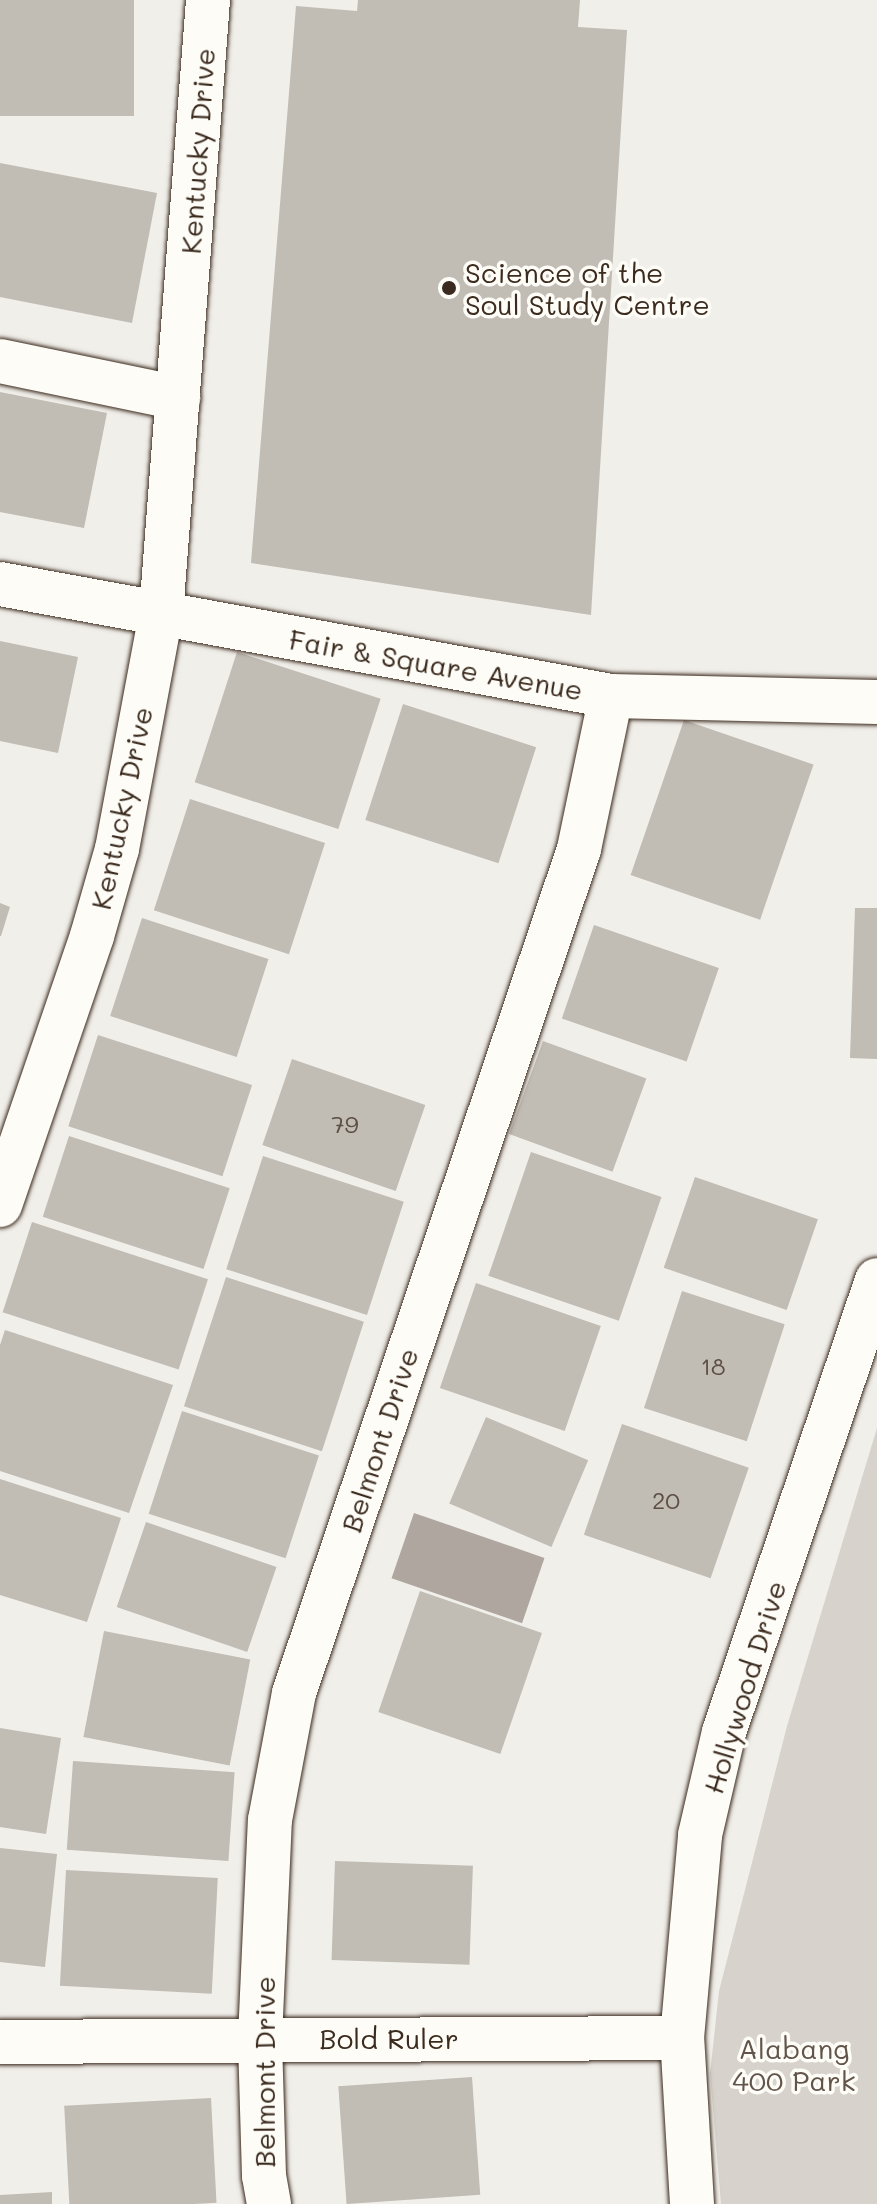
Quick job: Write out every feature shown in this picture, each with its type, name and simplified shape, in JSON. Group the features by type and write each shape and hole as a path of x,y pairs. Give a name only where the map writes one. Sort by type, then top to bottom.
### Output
{"street":[{"name":"Kentucky Drive","path":"0,1205 92,936 117,849 161,614 208,0"},
{"path":"0,361 178,398"},
{"name":"Fair & Square Avenue","path":"0,584 611,696 877,702"},
{"name":"Belmont Drive","path":"269,2204 264,2176 260,2038 270,1820 294,1693 579,849 611,696"},
{"name":"Hollywood Drive","path":"692,2204 682,2038 700,1835 724,1732 877,1280"},
{"name":"Bold Ruler","path":"0,2042 260,2038 682,2038"}],"green space":[{"name":"Alabang 400 Park","path":"877,1428 877,2204 721,2204 710,2074 719,1991 787,1726"}],"shaded area":[{"path":"414,1513 544,1558 522,1623 392,1578"}],"building":[{"path":"0,0 134,0 134,116 0,116"},
{"name":"Science of the Soul Study Centre","path":"358,0 580,0 578,27 627,30 591,615 251,563 296,6 357,11"},
{"path":"0,163 157,193 132,323 0,297"},
{"path":"0,392 107,413 84,528 0,512"},
{"path":"0,641 78,657 58,753 0,741"},
{"path":"237,652 381,699 338,829 195,782"},
{"path":"403,704 536,747 498,863 365,820"},
{"path":"684,720 814,765 760,920 631,875"},
{"path":"190,799 325,843 289,954 154,910"},
{"path":"0,903 10,907 1,936 0,936"},
{"path":"855,908 877,908 877,1059 850,1058"},
{"path":"142,918 268,959 237,1057 110,1016"},
{"path":"594,925 719,968 687,1062 562,1019"},
{"path":"98,1035 252,1085 222,1176 68,1126"},
{"path":"543,1041 646,1079 613,1172 509,1134"},
{"path":"292,1059 425,1105 396,1191 262,1145"},
{"path":"69,1136 230,1188 203,1269 43,1217"},
{"path":"531,1152 661,1197 619,1321 488,1276"},
{"path":"263,1156 404,1202 367,1315 226,1269"},
{"path":"695,1177 818,1219 787,1310 664,1268"},
{"path":"32,1222 208,1279 179,1370 3,1312"},
{"path":"226,1277 364,1322 322,1451 184,1406"},
{"path":"476,1283 601,1326 565,1431 440,1388"},
{"path":"682,1291 785,1324 747,1441 644,1408"},
{"path":"5,1330 173,1385 129,1513 0,1471 0,1345"},
{"path":"182,1411 319,1455 286,1558 149,1514"},
{"path":"486,1417 588,1460 551,1547 449,1504"},
{"path":"622,1424 749,1468 711,1578 584,1535"},
{"path":"0,1479 121,1518 87,1622 0,1595"},
{"path":"146,1522 276,1567 247,1652 117,1607"},
{"path":"420,1591 542,1633 500,1754 378,1712"},
{"path":"104,1631 250,1659 230,1765 83,1737"},
{"path":"0,1728 61,1738 46,1834 0,1827"},
{"path":"73,1761 235,1772 228,1861 67,1850"},
{"path":"0,1848 57,1854 45,1967 0,1962"},
{"path":"335,1861 473,1866 469,1965 332,1960"},
{"path":"66,1870 218,1878 212,1994 60,1986"},
{"path":"472,2077 480,2195 347,2204 338,2086"},
{"path":"211,2098 216,2203 69,2204 64,2106"},
{"path":"52,2192 52,2204 0,2204 0,2195"}],"place":[{"name":"Science of the Soul Study Centre","path":"449,288"}]}
